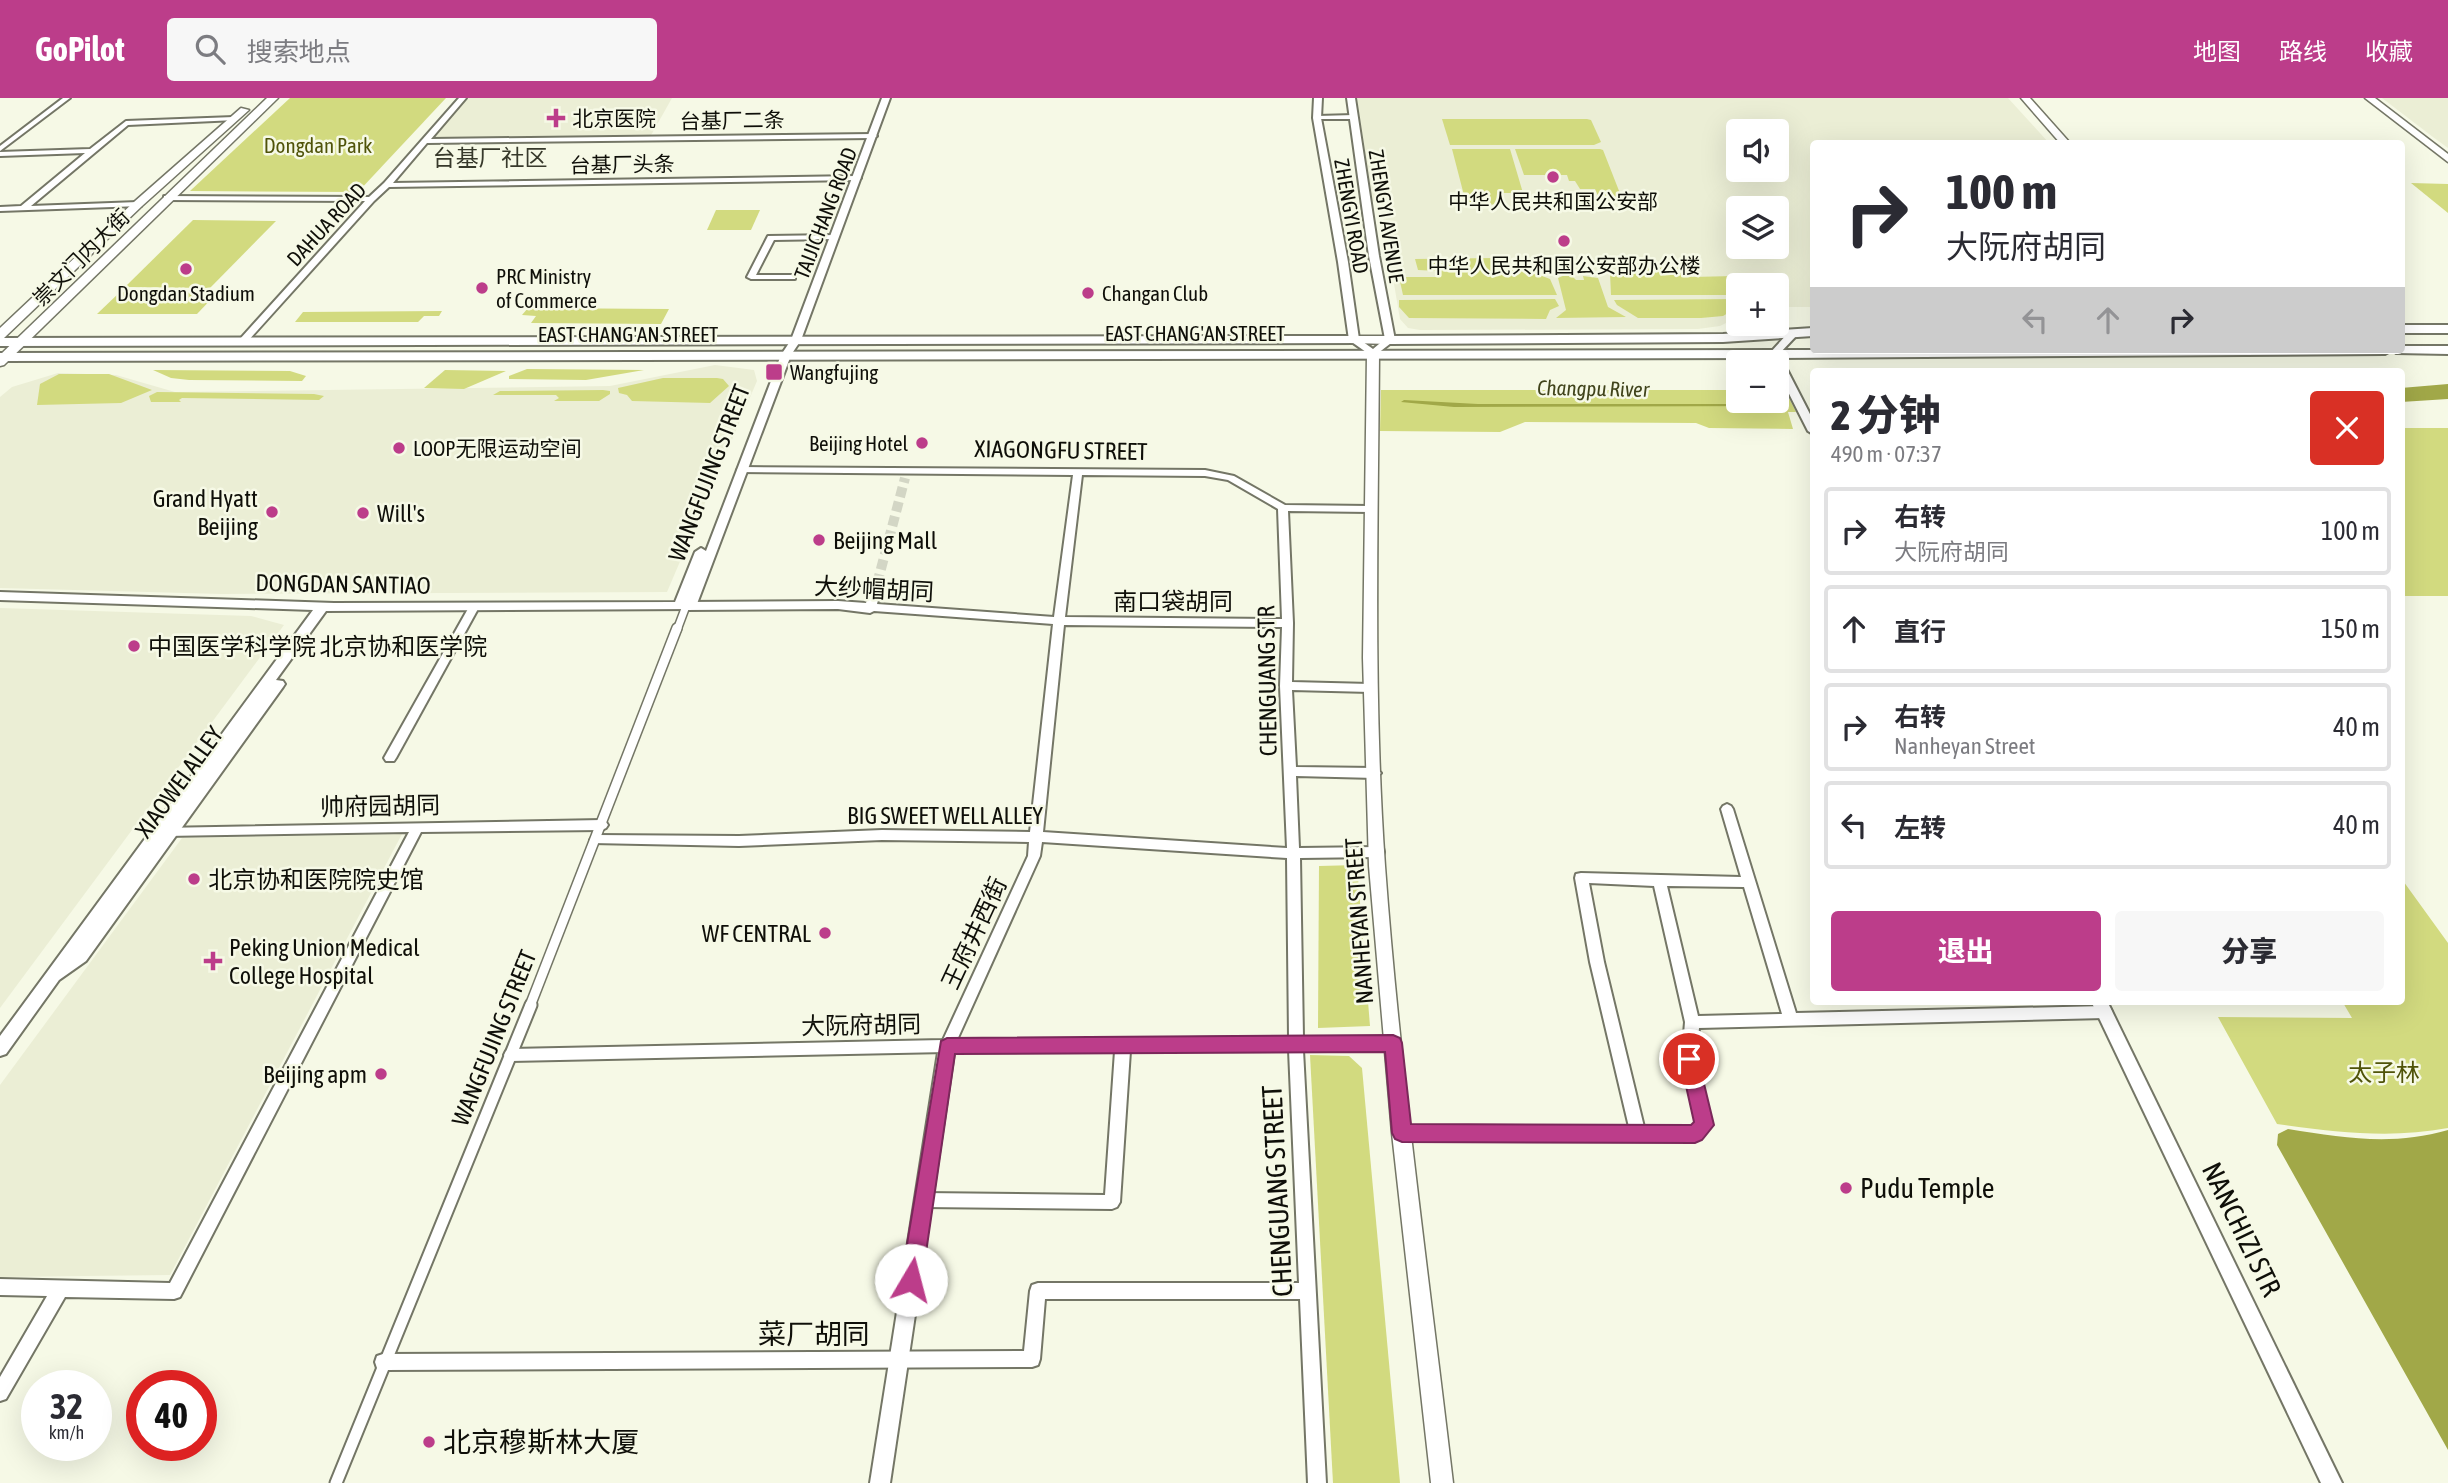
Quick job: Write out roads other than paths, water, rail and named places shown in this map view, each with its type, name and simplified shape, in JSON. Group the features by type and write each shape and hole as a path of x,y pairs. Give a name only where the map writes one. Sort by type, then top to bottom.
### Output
{"highway":[{"path":"2405,329 2448,329"},
{"name":"EAST CHANG'AN STREET","path":"1390,340 1723,338 1810,332"},
{"name":"EAST CHANG'AN STREET","path":"0,342 1354,340"},
{"path":"2405,350 2448,350"},
{"name":"EAST CHANG'AN STREET","path":"2,358 1726,354"},
{"name":"EAST CHANG'AN STREET","path":"1789,354 1810,354"}],"main road":[{"name":"崇文门内大街","path":"0,335 138,204 257,98"},
{"name":"崇文门内大街","path":"2,358 273,98"},
{"path":"2025,98 2063,140"},
{"path":"2369,98 2448,159"},
{"name":"EAST CHANG'AN STREET","path":"1354,340 1390,340"},
{"name":"NANHEYAN STREET","path":"1373,354 1370,688 1378,852 1402,1133 1442,1483"}],"street":[{"path":"0,151 67,98"},
{"name":"DAHUA ROAD","path":"243,341 463,98"},
{"name":"TAIJICHANG ROAD","path":"796,340 886,98"},
{"name":"ZHENGYI ROAD","path":"1318,98 1317,118 1354,340"},
{"name":"ZHENGYI AVENUE","path":"1351,98 1374,256 1390,340"},
{"path":"1317,118 1354,117"},
{"path":"23,208 126,123 234,119"},
{"name":"台基厂二条","path":"424,141 873,136"},
{"path":"0,151 93,151"},
{"name":"台基厂头条","path":"387,185 857,178"},
{"path":"167,198 371,199"},
{"path":"0,209 138,204"},
{"path":"792,277 751,277 771,238 834,237"},
{"path":"1778,350 1793,334"},
{"path":"782,355 796,340"},
{"path":"1354,340 1373,354 1390,340"},
{"name":"WANGFUJING STREET","path":"686,606 742,470 782,355"},
{"name":"WANGFUJING STREET","path":"336,1483 602,825 782,355"},
{"path":"1789,382 1810,425"},
{"name":"XIAGONGFU STREET","path":"742,470 906,474 1079,471 1222,475 1283,509 1370,509"},
{"name":"王府井西街","path":"947,1046 1034,856 1059,621 1079,471"},
{"name":"CHENGUANG STR","path":"1283,509 1286,686 1293,853"},
{"path":"870,609 877,584"},
{"name":"DONGDAN SANTIAO","path":"0,596 328,606 686,606"},
{"name":"XIAOWEI ALLEY","path":"0,1049 53,978 80,956 165,831 328,606"},
{"name":"大纱帽胡同","path":"686,606 838,606 1059,621"},
{"path":"390,758 474,607"},
{"name":"南口袋胡同","path":"1059,621 1287,623"},
{"path":"1286,686 1370,688"},
{"path":"1290,771 1374,773"},
{"path":"1727,809 1790,1018"},
{"name":"帅府园胡同","path":"165,831 602,825"},
{"path":"0,1287 174,1291 418,827"},
{"name":"BIG SWEET WELL ALLEY","path":"596,840 738,841 882,835 1037,837 1293,853 1378,852"},
{"name":"CHENGUANG STREET","path":"1293,853 1296,1044 1317,1483"},
{"path":"1638,1134 1597,962 1581,878 1750,882"},
{"path":"1402,1133 1695,1134 1704,1125 1689,1059 1692,1022 1659,881"},
{"path":"1692,1022 2025,1007 2102,1007"},
{"name":"NANCHIZI STR","path":"2102,1007 2333,1483"},
{"name":"大阮府胡同","path":"511,1055 947,1046 1393,1043"},
{"path":"923,1200 1112,1202 1122,1045"},
{"path":"880,1483 947,1046"},
{"path":"0,1393 60,1289"},
{"name":"菜厂胡同","path":"383,1362 1032,1359 1038,1291 1308,1291"}],"tunnel":[{"path":"877,584 905,478"}],"place":[{"name":"北京医院","path":"556,118"},
{"name":"中华人民共和国公安部","path":"1553,177"},
{"name":"中华人民共和国公安部办公楼","path":"1564,241"},
{"name":"Dongdan Stadium","path":"186,269"},
{"name":"PRC Ministry of Commerce","path":"482,288"},
{"name":"Changan Club","path":"1088,293"},
{"name":"Wangfujing","path":"774,372"},
{"name":"Beijing Hotel","path":"922,443"},
{"name":"LOOP无限运动空间","path":"399,448"},
{"name":"Grand Hyatt Beijing","path":"272,512"},
{"name":"Will's","path":"363,513"},
{"name":"Beijing Mall","path":"819,540"},
{"name":"中国医学科学院 北京协和医学院","path":"134,646"},
{"name":"北京协和医院院史馆","path":"194,879"},
{"name":"WF CENTRAL","path":"825,933"},
{"name":"Peking Union Medical College Hospital","path":"213,961"},
{"name":"Beijing apm","path":"381,1074"},
{"name":"Pudu Temple","path":"1846,1188"},
{"name":"北京穆斯林大厦","path":"429,1442"}],"district":[{"name":"台基厂社区","path":"490,158"}],"park label":[{"name":"Dongdan Park","path":"318,145"},
{"name":"太子林","path":"2384,1072"}],"water label":[{"name":"Changpu River","path":"1593,388"}]}
